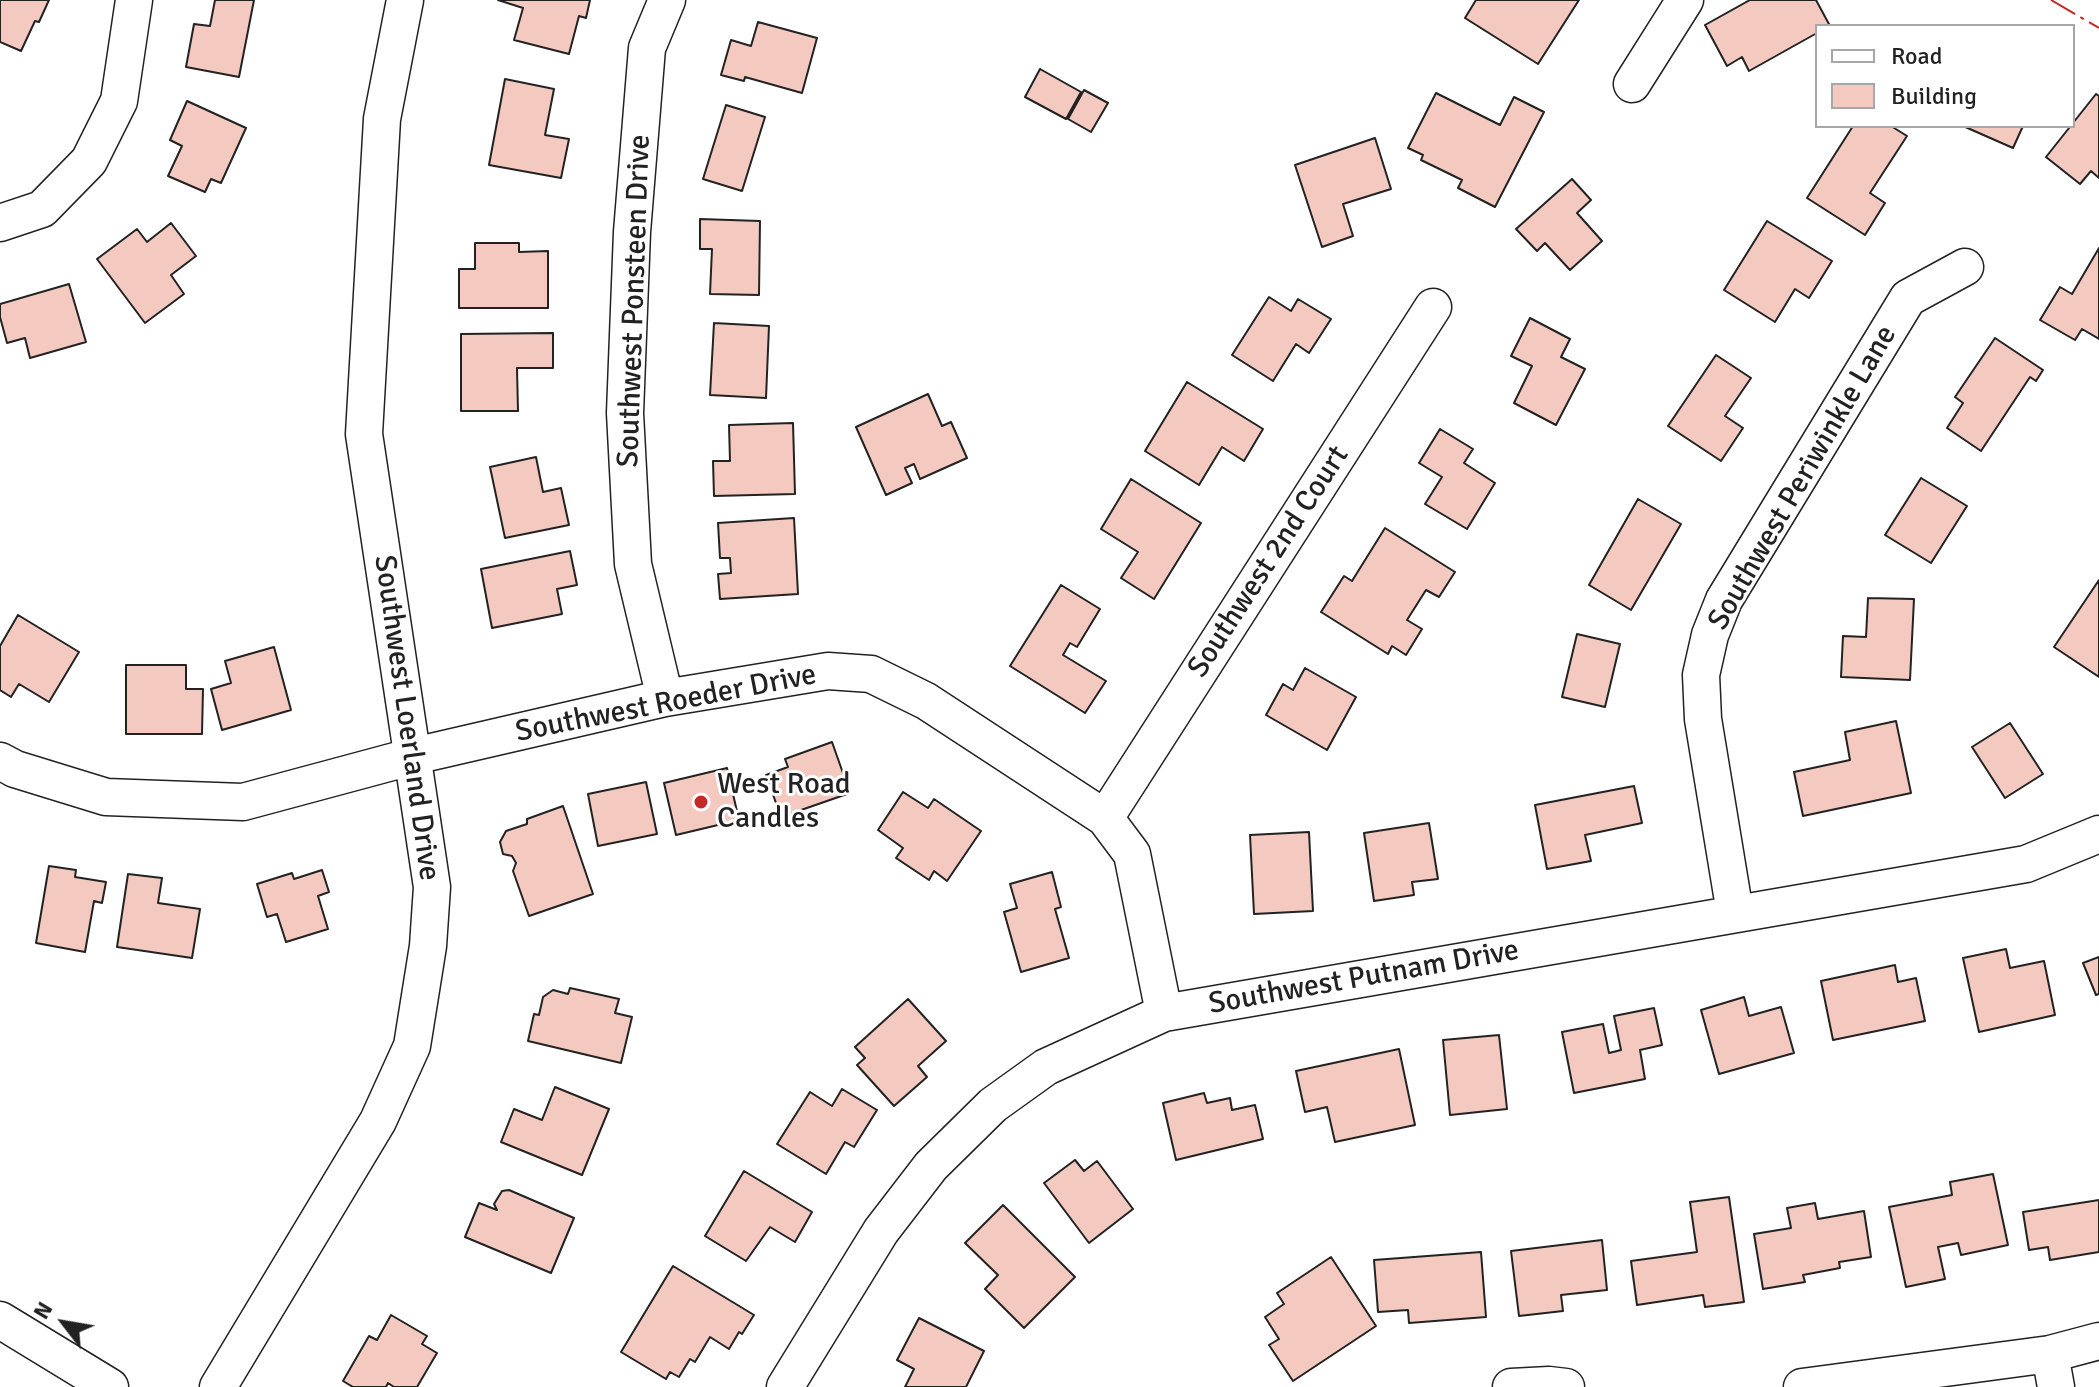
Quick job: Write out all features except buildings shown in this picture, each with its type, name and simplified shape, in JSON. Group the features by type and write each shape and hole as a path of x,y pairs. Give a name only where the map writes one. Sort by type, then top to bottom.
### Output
{"street":[{"path":"0,223 42,209 89,161 119,101 134,0"},
{"name":"Southwest Loerland Drive","path":"218,1387 378,1121 412,1046 428,946 432,887 364,434 382,119 405,0"},
{"name":"Southwest Ponsteen Drive","path":"665,698 633,564 625,413 632,232 647,48 667,0"},
{"path":"1632,84 1685,0"},
{"name":"Southwest Periwinkle Lane","path":"1735,913 1703,719 1701,675 1710,635 1724,600 1908,298 1965,267"},
{"name":"Southwest 2nd Court","path":"1105,818 1433,307"},
{"name":"Southwest Roeder Drive","path":"0,761 15,769 106,797 243,802 414,756 665,698 828,671 871,674 926,701 1105,818 1132,854 1164,1013"},
{"name":"Southwest Putnam Drive","path":"785,1387 881,1231 931,1166 993,1105 1046,1067 1164,1013 2026,864 2099,834"},
{"path":"0,1320 110,1387"},
{"path":"1802,1387 2053,1370 2099,1341"},
{"path":"1511,1387 1566,1387"}],"power":[{"path":"2051,0 2099,28"}],"place":[{"name":"West Road Candles","path":"701,802"}]}
